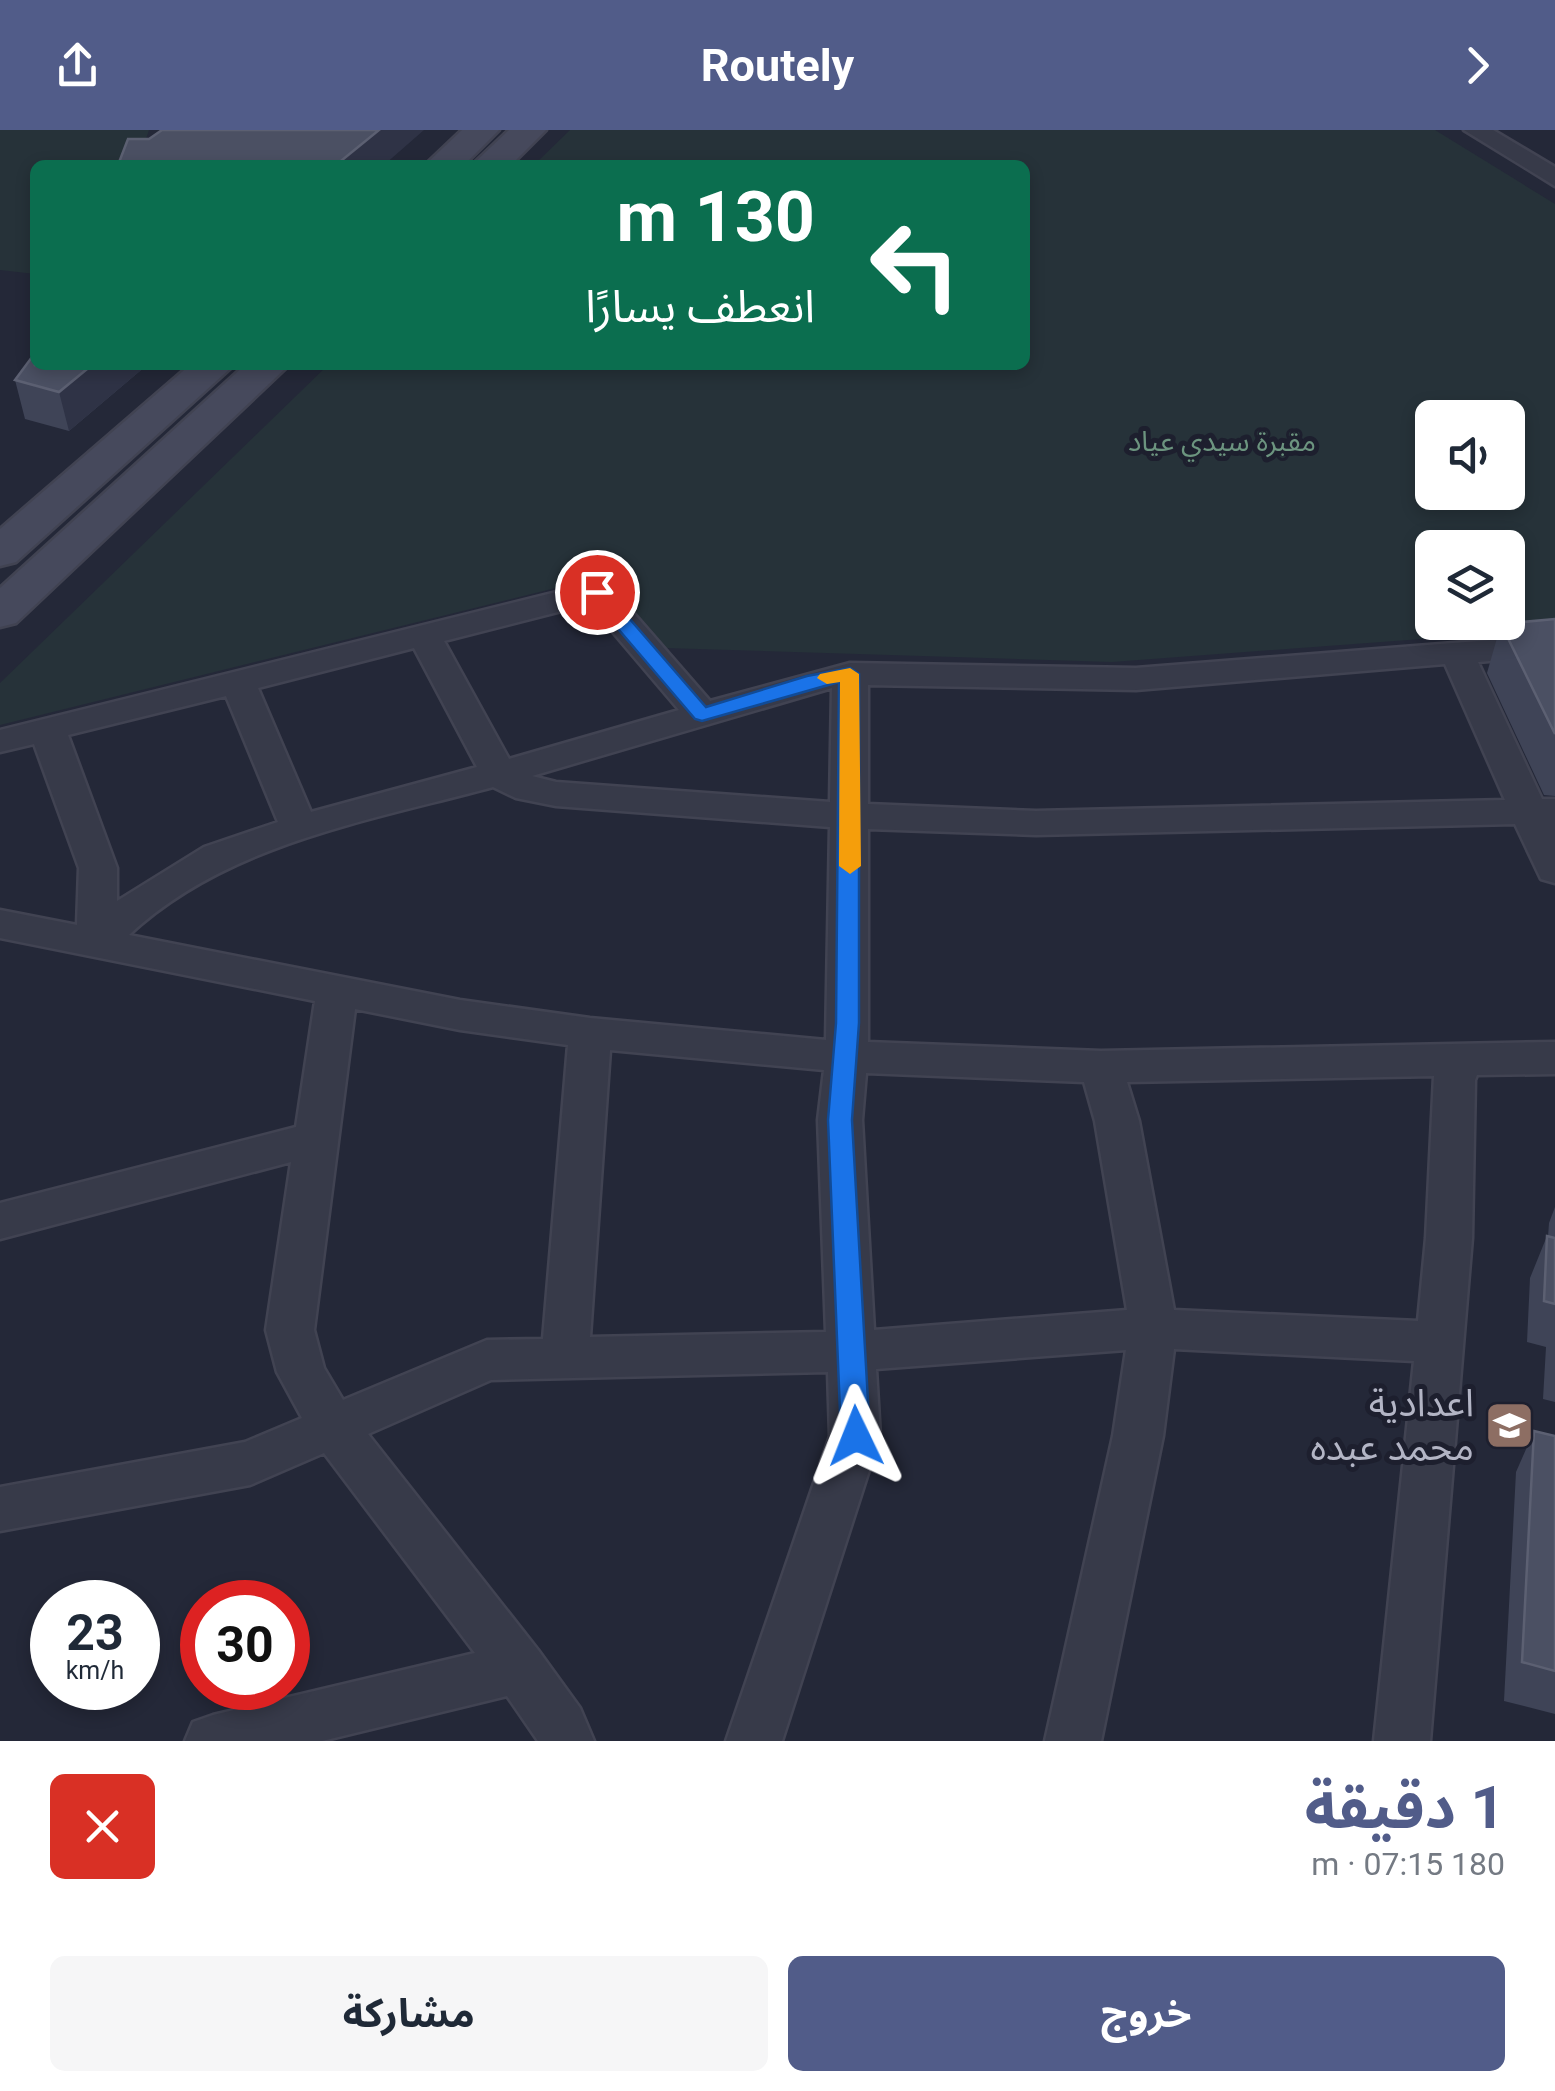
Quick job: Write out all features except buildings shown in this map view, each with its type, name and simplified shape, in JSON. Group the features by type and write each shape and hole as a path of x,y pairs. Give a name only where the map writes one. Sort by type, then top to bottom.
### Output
{"main road":[{"path":"454,160 499,141"},
{"path":"0,552 208,370"},
{"path":"0,613 264,370"}],"street":[{"path":"1476,130 1555,178"},
{"path":"0,741 597,592 702,714"},
{"path":"424,635 498,775 529,789 556,794 851,816 1036,823 1542,812"},
{"path":"96,943 136,905 218,856 299,828 618,741 814,680 850,674 1136,679 1555,645"},
{"path":"1457,652 1542,812 1555,870"},
{"path":"754,1741 856,1436 840,1120 847,1057 850,674"},
{"path":"238,684 299,828"},
{"path":"48,731 98,868 96,943"},
{"path":"618,741 626,799"},
{"path":"0,924 460,1015 590,1033 847,1057 1101,1067 1555,1058"},
{"path":"338,992 290,1330 302,1372 333,1428 519,1668 566,1741"},
{"path":"565,1356 590,1033"},
{"path":"1402,1741 1448,1238 1458,1060"},
{"path":"1073,1741 1138,1436 1153,1328 1144,1255 1117,1121 1101,1067"},
{"path":"0,1221 151,1178 317,1138"},
{"path":"0,1509 250,1463 486,1360 854,1351 1153,1328 1437,1342"},
{"path":"212,1741 519,1668"}],"green space":[{"path":"0,130 149,130 139,160 30,160 30,273 0,270"},
{"name":"مقبرة سيدي عياد","path":"570,130 1435,130 1555,204 1555,629 1525,631 1525,530 1415,530 1415,639 1112,662 665,648 604,576 0,725 0,683 323,370 1030,370 1030,160 539,160"}],"slow traffic":[{"path":"827,678 850,674 850,866"}],"place":[{"name":"اعدادية محمد عبده","path":"1509,1425"}],"route":[{"path":"597,592 702,714 814,680 850,674 848,1023 840,1120 856,1436"}]}
